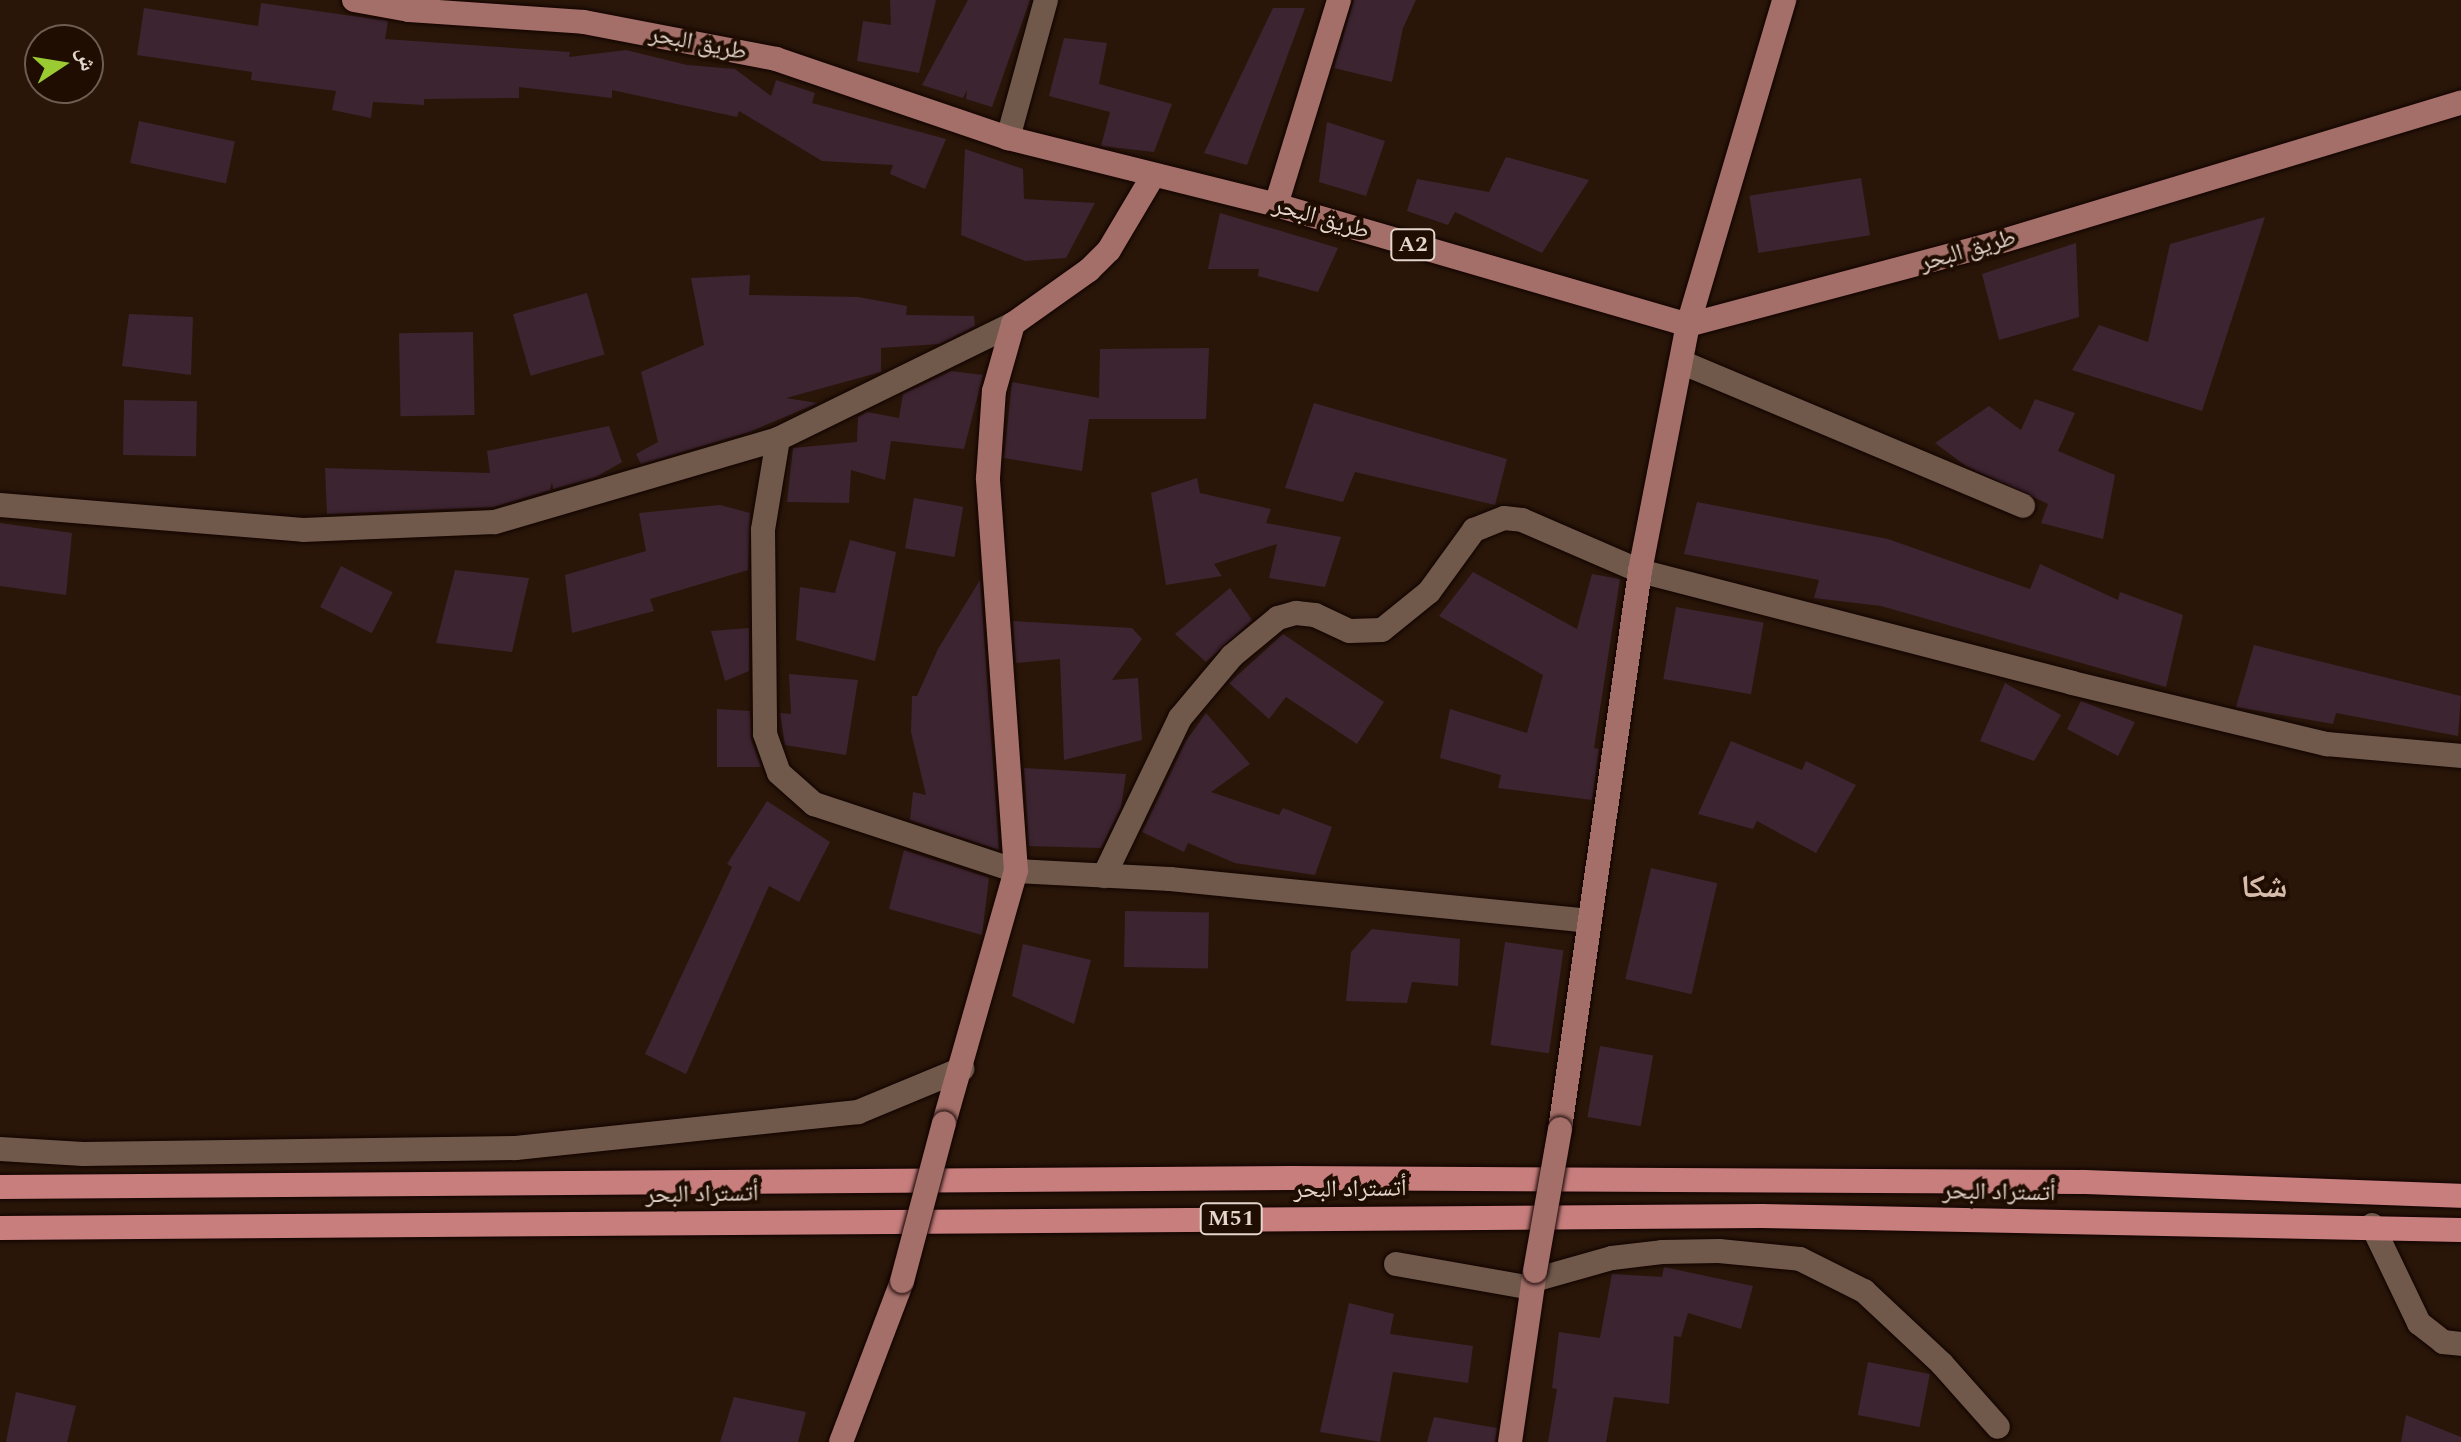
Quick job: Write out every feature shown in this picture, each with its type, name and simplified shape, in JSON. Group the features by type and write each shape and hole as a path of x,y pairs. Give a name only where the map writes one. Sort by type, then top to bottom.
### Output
{"highway":[{"name":"أتستراد البحر","path":"0,1187 1306,1178 2084,1182 2461,1196"},
{"name":"أتستراد البحر","path":"0,1228 1715,1216 2372,1225 2461,1230"}],"main road":[{"name":"طريق البحر","path":"354,0 409,10 584,22 776,59 1008,138 1276,205 1688,325 1996,243 2461,103"},
{"path":"1276,205 1339,0"},
{"path":"1510,1442 1560,1129 1640,571 1688,325 1784,0"},
{"path":"843,1441 902,1281 1016,871 988,478 994,391 1013,324 1089,270 1109,250 1153,176"}],"street":[{"path":"1008,138 1046,0"},
{"path":"0,505 303,530 495,522 778,439 1013,324"},
{"path":"1681,362 2023,506"},
{"path":"778,439 763,545 765,734 779,773 814,804 1016,871 1104,876 1588,921"},
{"path":"1104,876 1180,718 1232,656 1278,618 1315,615 1350,631 1382,630 1429,592 1474,530 1504,518 1522,520 1640,571 2327,744 2461,756"},
{"path":"0,1149 83,1154 516,1148 858,1112 962,1069"},
{"path":"2372,1225 2413,1315 2434,1337 2461,1344"},
{"path":"1396,1264 1534,1280 1612,1258 1662,1252 1719,1251 1800,1259 1864,1291 1942,1364 1998,1427"}],"building":[{"path":"890,0 936,0 919,73 857,61 863,21 891,25"},
{"path":"968,0 1030,0 992,107 966,99 967,90 963,98 922,85"},
{"path":"1354,0 1416,0 1403,28 1392,82 1334,68"},
{"path":"261,3 388,21 385,39 570,52 569,57 626,50 687,65 735,69 771,96 776,80 815,93 812,103 946,139 925,189 890,174 893,165 822,161 739,111 737,117 612,90 612,98 519,87 519,98 424,99 424,105 373,102 371,118 332,110 336,91 251,80 252,72 137,55 144,8 258,26"},
{"path":"1273,8 1305,8 1247,165 1204,153"},
{"path":"1064,38 1107,43 1099,84 1172,104 1154,152 1101,146 1110,112 1049,96"},
{"path":"139,121 235,141 226,183 130,163"},
{"path":"1327,122 1385,141 1366,196 1319,182"},
{"path":"965,149 1023,169 1024,199 1095,203 1066,258 1025,261 961,235"},
{"path":"1506,157 1589,180 1542,253 1455,212 1448,225 1407,211 1417,179 1489,192"},
{"path":"1861,178 1870,235 1758,253 1749,196"},
{"path":"1220,213 1338,248 1318,292 1258,276 1259,269 1208,269"},
{"path":"2265,217 2202,411 2072,370 2099,325 2148,342 2170,244"},
{"path":"2076,243 2079,317 1999,340 1982,274"},
{"path":"750,275 749,295 858,297 907,306 906,315 974,316 975,326 939,344 881,348 881,372 786,398 817,403 813,405 749,432 641,464 636,454 658,442 641,372 704,345 691,278"},
{"path":"587,293 605,355 531,376 513,314"},
{"path":"129,314 193,317 191,375 122,366"},
{"path":"473,332 474,415 400,416 399,333"},
{"path":"1209,348 1206,419 1089,419 1082,471 1004,458 1012,382 1099,398 1100,349"},
{"path":"951,371 983,375 964,449 891,441 885,480 851,470 849,503 787,502 793,448 857,442 858,417 867,412 899,418 903,394"},
{"path":"2035,399 2075,413 2058,451 2115,475 2103,539 2041,523 2048,504 1966,466 1935,443 1989,406 2021,430"},
{"path":"124,400 197,401 196,456 123,455"},
{"path":"1314,403 1507,459 1495,505 1355,472 1343,502 1285,488"},
{"path":"609,426 622,462 596,477 553,489 552,482 550,490 493,507 327,514 325,468 490,473 487,451"},
{"path":"1197,478 1200,493 1271,509 1266,523 1341,537 1325,587 1269,578 1277,544 1214,564 1222,576 1166,585 1151,493"},
{"path":"914,498 963,507 954,557 905,548"},
{"path":"1697,502 1888,539 2030,589 2040,564 2118,600 2120,592 2183,615 2166,687 1881,606 1814,598 1819,580 1684,554"},
{"path":"720,505 750,513 748,570 650,599 654,611 572,633 565,575 646,551 639,513"},
{"path":"0,523 72,533 66,595 0,586"},
{"path":"850,540 896,552 875,661 796,640 800,587 835,593"},
{"path":"341,566 393,592 372,633 320,607"},
{"path":"455,570 529,578 512,652 436,643"},
{"path":"1473,572 1577,629 1592,574 1620,579 1594,748 1599,749 1592,800 1498,788 1501,775 1440,758 1450,709 1527,733 1543,675 1439,616"},
{"path":"980,580 999,850 910,820 913,792 926,795 911,732 912,696 917,696 938,649"},
{"path":"1230,588 1252,620 1206,662 1175,634"},
{"path":"1676,607 1764,622 1751,694 1663,679"},
{"path":"1013,621 1132,628 1142,639 1112,680 1138,678 1142,740 1064,760 1060,659 1016,663"},
{"path":"749,628 749,671 725,681 711,631"},
{"path":"1283,634 1384,702 1357,744 1286,697 1269,719 1229,683"},
{"path":"2254,645 2461,696 2458,736 2336,713 2333,724 2236,707"},
{"path":"789,674 858,680 846,755 785,745 780,713 791,714"},
{"path":"2005,683 2061,715 2034,761 1980,741"},
{"path":"2081,701 2135,722 2118,756 2067,729"},
{"path":"717,709 750,711 751,739 761,767 717,767"},
{"path":"1206,713 1250,764 1211,792 1279,815 1283,808 1332,827 1315,875 1235,863 1188,843 1184,852 1142,832 1186,741"},
{"path":"1731,741 1802,770 1806,761 1856,785 1816,853 1757,821 1753,829 1698,814"},
{"path":"1024,768 1126,774 1121,807 1101,848 1029,846"},
{"path":"767,801 830,842 799,902 769,886 686,1074 645,1054 732,867 727,864"},
{"path":"904,850 989,878 982,935 889,909"},
{"path":"1651,868 1717,883 1692,994 1625,979"},
{"path":"1125,911 1209,912 1208,968 1124,967"},
{"path":"1372,929 1460,939 1458,986 1412,982 1407,1003 1346,1001 1351,952"},
{"path":"1505,942 1563,950 1549,1053 1491,1045"},
{"path":"1023,944 1091,960 1074,1024 1012,996"},
{"path":"1600,1046 1653,1055 1641,1126 1587,1117"},
{"path":"1664,1267 1753,1286 1741,1329 1688,1313 1681,1337 1674,1336 1669,1404 1614,1397 1606,1442 1548,1442 1557,1389 1552,1388 1559,1332 1600,1338 1612,1274 1662,1277"},
{"path":"1349,1303 1394,1314 1390,1334 1473,1346 1468,1383 1393,1372 1380,1442 1320,1432"},
{"path":"1868,1362 1930,1374 1920,1427 1858,1415"},
{"path":"16,1392 76,1406 67,1442 6,1442"},
{"path":"734,1397 806,1412 798,1442 720,1442"},
{"path":"2406,1415 2461,1437 2461,1442 2401,1442"},
{"path":"1434,1417 1497,1428 1495,1442 1427,1442"}],"district":[{"name":"شكا","path":"2264,888"}]}
